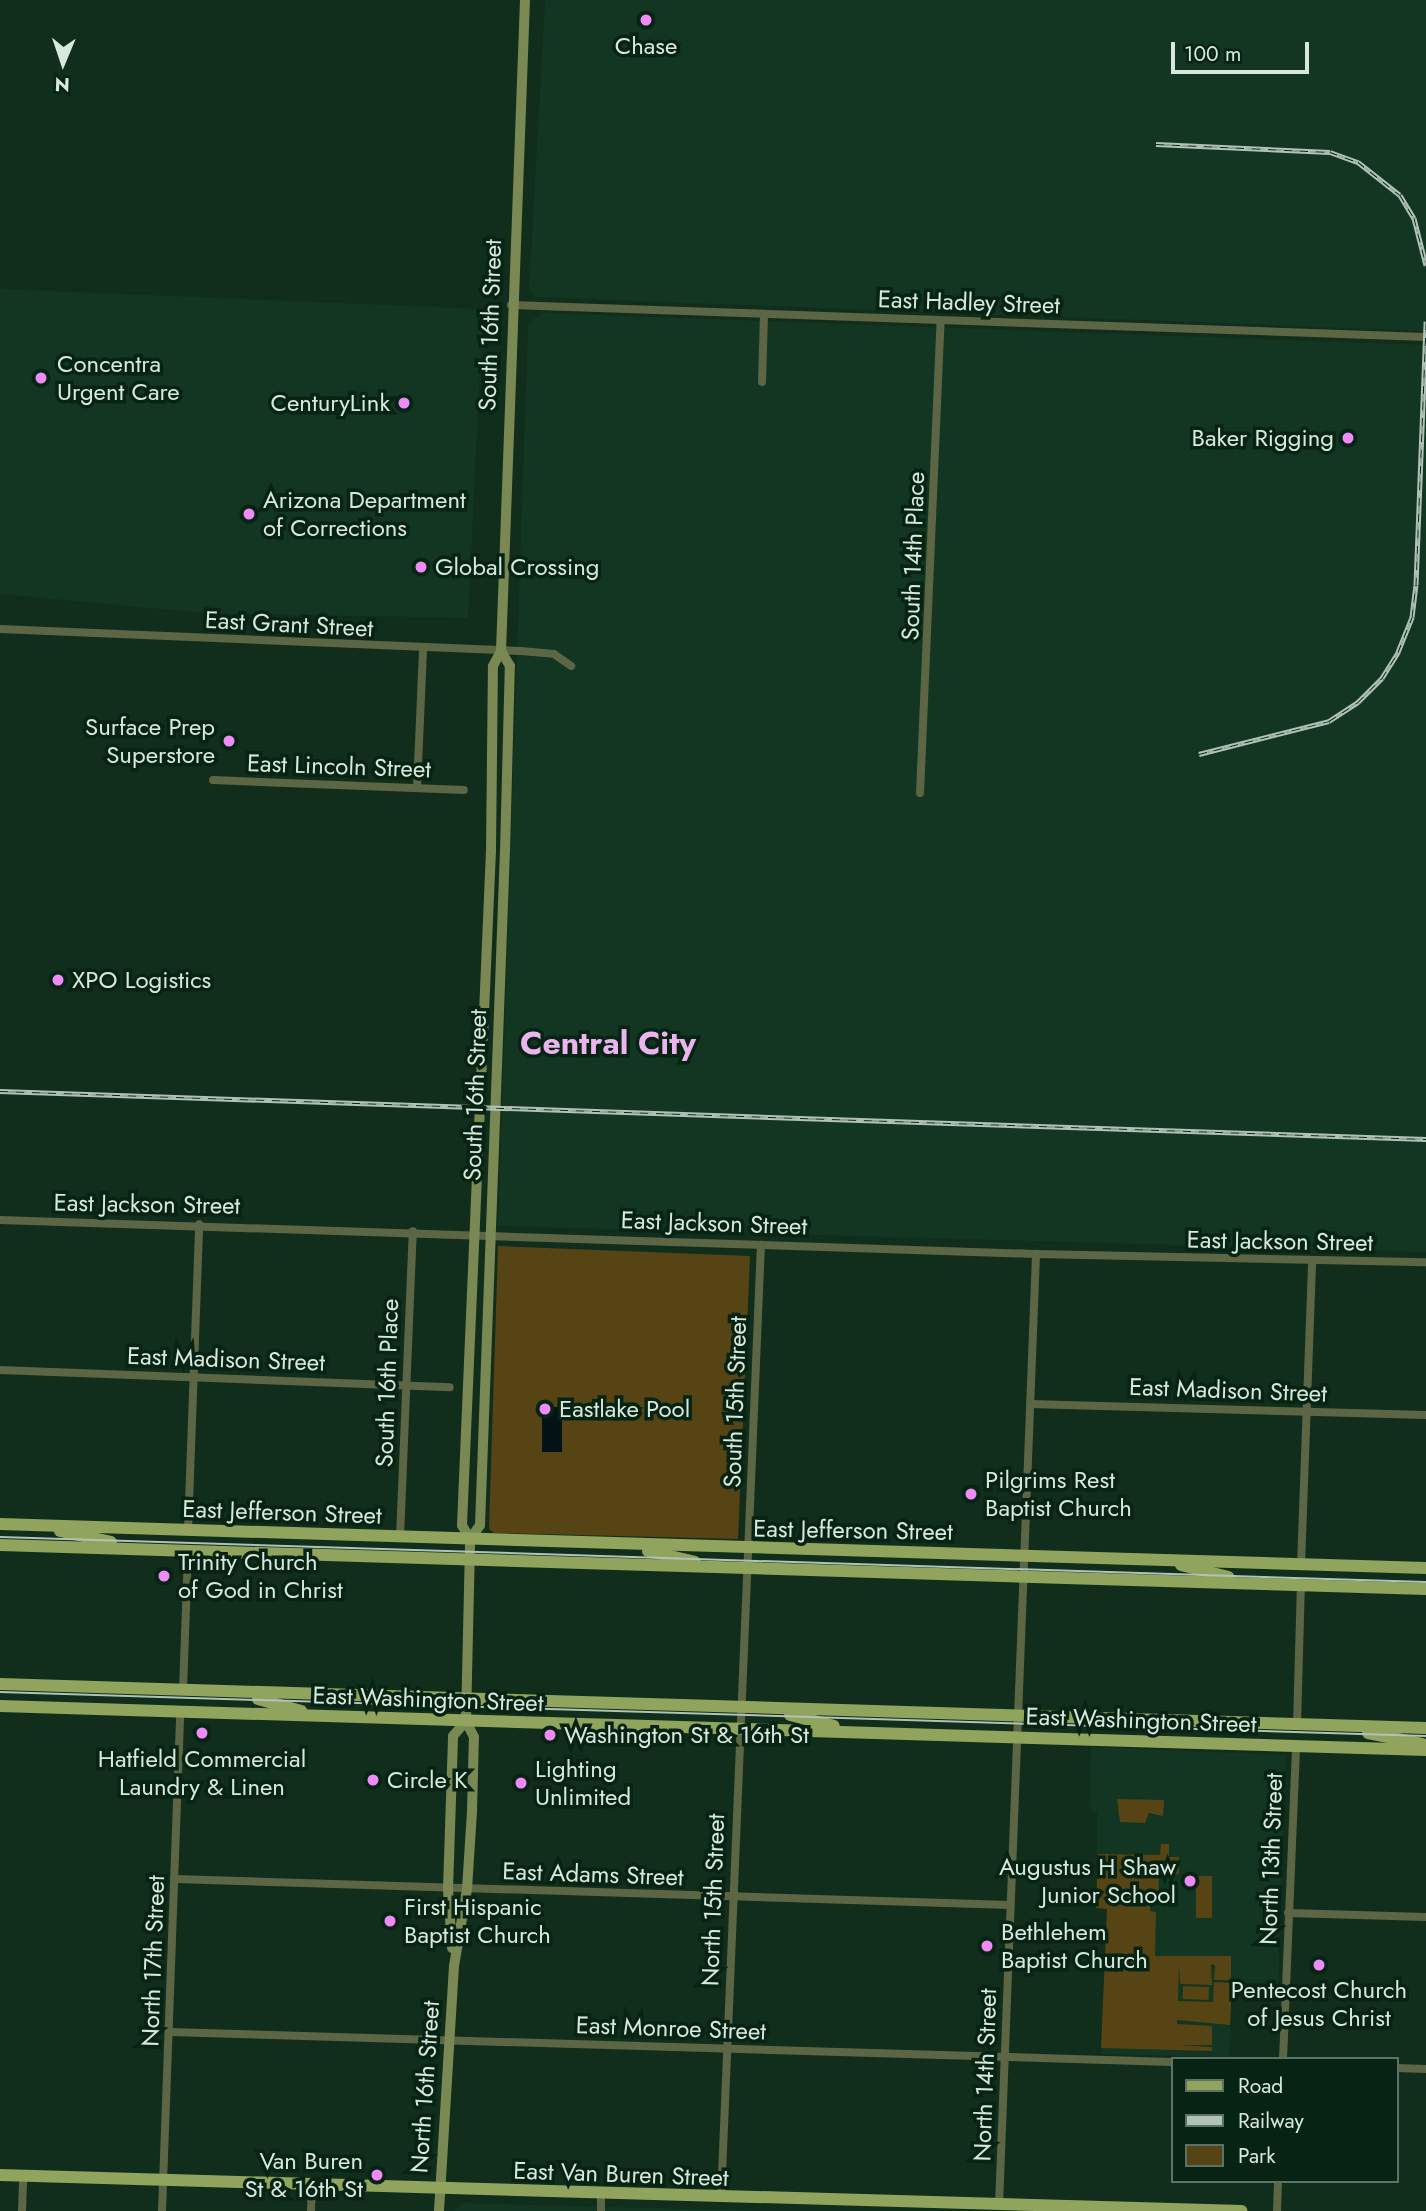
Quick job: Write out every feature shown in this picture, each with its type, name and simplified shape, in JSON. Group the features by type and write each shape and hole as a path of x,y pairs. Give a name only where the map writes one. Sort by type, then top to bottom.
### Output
{"main road":[{"name":"South 16th Street","path":"466,1721 470,1539 462,1525 464,1466 491,850 493,666 500,651 511,305 525,0"},
{"name":"South 16th Street","path":"470,1539 480,1525 483,1468 505,851 510,666 500,651"},
{"name":"East Jefferson Street","path":"0,1524 1426,1568"},
{"name":"East Jefferson Street","path":"31,1525 146,1549"},
{"name":"East Jefferson Street","path":"615,1544 723,1568"},
{"name":"East Jefferson Street","path":"0,1545 1426,1589"},
{"path":"1158,1559 1255,1584"},
{"name":"East Washington Street","path":"0,1684 467,1701 1426,1728"},
{"path":"227,1692 322,1717"},
{"name":"East Washington Street","path":"0,1706 1426,1747"},
{"name":"East Washington Street","path":"766,1709 855,1732"},
{"name":"North 16th Street","path":"439,2211 454,1966 467,1889 474,1737 466,1721 453,1736 448,1889 454,1966"},
{"name":"East Washington Street","path":"1337,1727 1426,1747"},
{"name":"East Van Buren Street","path":"0,2175 721,2199 999,2205 1022,2208 1241,2211"}],"street":[{"name":"East Hadley Street","path":"511,305 1426,337"},
{"path":"762,382 764,314"},
{"name":"South 14th Place","path":"920,793 942,320"},
{"name":"East Grant Street","path":"0,629 554,654 570,666"},
{"path":"417,788 423,649"},
{"name":"East Lincoln Street","path":"213,780 464,789"},
{"name":"East Jackson Street","path":"0,1220 413,1231 1036,1254 1426,1262"},
{"path":"188,1530 199,1224"},
{"name":"South 16th Place","path":"400,1537 413,1231"},
{"name":"South 15th Street","path":"740,1729 761,1245"},
{"name":"North 14th Street","path":"999,2205 1036,1254"},
{"path":"1301,1565 1312,1261"},
{"name":"East Madison Street","path":"0,1370 450,1387"},
{"name":"East Madison Street","path":"1030,1404 1426,1415"},
{"path":"183,1690 188,1552"},
{"path":"1297,1725 1301,1586"},
{"name":"North 17th Street","path":"162,2211 180,1712"},
{"name":"North 15th Street","path":"721,2199 740,1729"},
{"name":"North 13th Street","path":"1283,2057 1296,1745"},
{"name":"East Adams Street","path":"175,1879 1010,1905"},
{"path":"1288,1913 1426,1917"},
{"name":"East Monroe Street","path":"169,2032 1170,2062"},
{"path":"1398,2068 1426,2069"},
{"path":"22,2211 23,2175"},
{"path":"1277,2211 1278,2183"},
{"path":"312,2186 312,2211"},
{"path":"601,2194 601,2211"}],"shaded area":[{"path":"545,0 1426,0 1426,331 535,297 529,289"},
{"path":"0,289 483,309 468,618 205,613 0,594"},
{"path":"542,313 1426,345 1426,1252 498,1226 528,323"},
{"path":"542,1407 562,1407 562,1452 542,1452"},
{"name":"Augustus H Shaw Junior School","path":"1091,1747 1286,1755 1278,1984 1232,1983 1229,2057 1101,2054 1107,1909 1096,1908 1097,1812 1090,1811"},
{"path":"463,2203 766,2211 454,2211"}],"green space":[{"path":"498,1246 750,1256 738,1539 494,1533 489,1529"},
{"path":"1117,1799 1164,1800 1163,1816 1149,1813 1145,1823 1120,1822"},
{"path":"1161,1844 1169,1844 1169,1857 1179,1857 1179,1874 1159,1877 1158,1898 1150,1903 1150,1911 1156,1912 1155,1956 1231,1956 1231,1980 1214,1980 1215,1965 1211,1964 1212,1985 1180,1984 1179,1964 1178,2001 1213,2002 1214,1982 1232,1983 1230,2025 1177,2020 1177,2024 1212,2026 1212,2045 1178,2045 1212,2047 1212,2051 1101,2048 1107,1909 1096,1908 1098,1854 1160,1855"},
{"path":"1196,1876 1212,1876 1212,1918 1196,1918"},
{"path":"1183,1986 1209,1987 1209,2000 1183,1999"}],"tram line":[{"path":"0,1537 1426,1582"},
{"path":"0,1692 1426,1736"}],"railway":[{"path":"1156,144 1330,152 1358,162 1400,195 1414,218 1426,265"},
{"path":"1199,754 1329,721 1358,702 1382,678 1398,652 1412,617 1416,585 1426,321"},
{"path":"0,1091 1426,1139"}],"place":[{"name":"Chase","path":"646,20"},
{"name":"Concentra Urgent Care","path":"41,378"},
{"name":"CenturyLink","path":"404,403"},
{"name":"Baker Rigging","path":"1348,438"},
{"name":"Arizona Department of Corrections","path":"249,514"},
{"name":"Global Crossing","path":"421,567"},
{"name":"Surface Prep Superstore","path":"229,741"},
{"name":"XPO Logistics","path":"58,980"},
{"name":"Eastlake Pool","path":"545,1409"},
{"name":"Pilgrims Rest Baptist Church","path":"971,1494"},
{"name":"Trinity Church of God in Christ","path":"164,1576"},
{"name":"Hatfield Commercial Laundry & Linen","path":"202,1733"},
{"name":"Washington St & 16th St","path":"550,1735"},
{"name":"Circle K","path":"373,1780"},
{"name":"Lighting Unlimited","path":"521,1783"},
{"name":"Augustus H Shaw Junior School","path":"1190,1881"},
{"name":"First Hispanic Baptist Church","path":"390,1921"},
{"name":"Bethlehem Baptist Church","path":"987,1946"},
{"name":"Pentecost Church of Jesus Christ","path":"1319,1965"},
{"name":"Van Buren St & 16th St","path":"377,2175"}],"district":[{"name":"Central City","path":"608,1043"}]}
